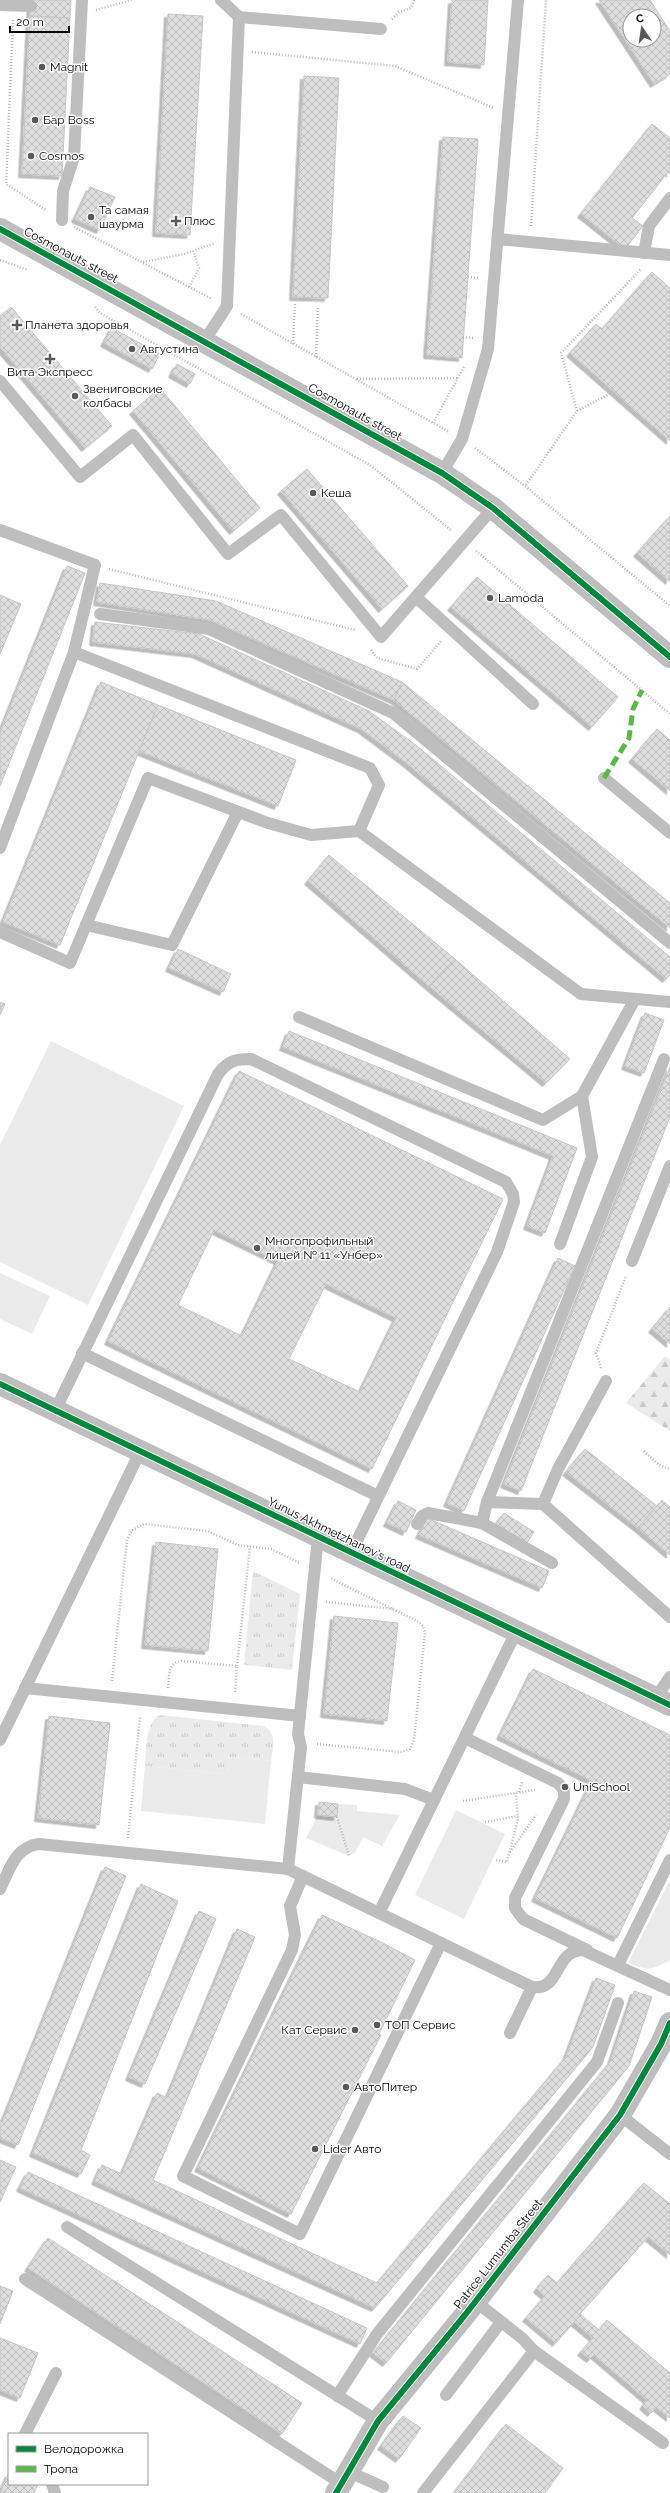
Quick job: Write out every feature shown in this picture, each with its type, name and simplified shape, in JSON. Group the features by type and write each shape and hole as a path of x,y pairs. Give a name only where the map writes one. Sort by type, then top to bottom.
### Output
{"street":[{"name":"Cosmonauts street","path":"1,233 205,340 442,473 493,508 670,657"},
{"name":"Yunus Akhmetzhanov's road","path":"0,1384 662,1702"},
{"name":"Patrice Lumumba Street","path":"343,2483 378,2421 475,2301 620,2115 661,2044 670,2022"}],"lane":[{"path":"221,0 239,17 381,29"},
{"path":"442,473 462,439 488,349 518,0"},
{"path":"0,4 31,6"},
{"path":"62,220 63,191 74,158 78,5"},
{"path":"205,340 226,306 239,17"},
{"path":"644,253 648,226 670,198"},
{"path":"497,245 530,242 670,255"},
{"path":"0,381 80,477 133,435 228,554 281,515 381,637 493,508"},
{"path":"0,530 95,565 74,652 0,848"},
{"path":"416,597 533,704"},
{"path":"100,614 209,629 393,713 670,943"},
{"path":"74,652 370,768 379,785 359,831"},
{"path":"0,932 70,963 148,778 238,812 311,835 359,831 581,994 670,1002"},
{"path":"604,778 670,833"},
{"path":"86,925 172,945 238,812"},
{"path":"299,1016 543,1120 582,1096 635,998"},
{"path":"55,1411 218,1074 225,1064 236,1059 251,1059 506,1182 513,1194 514,1202 500,1244 351,1553"},
{"path":"482,1523 487,1502 664,1059"},
{"path":"560,1244 592,1157 582,1096"},
{"path":"632,1261 670,1166"},
{"path":"82,1353 378,1496"},
{"path":"543,1504 558,1469 606,1381"},
{"path":"0,1740 140,1452"},
{"path":"487,1502 543,1504 670,1617"},
{"path":"417,1524 422,1516 428,1513 482,1523 552,1563"},
{"path":"288,1869 298,1777 300,1742 298,1734 318,1538"},
{"path":"380,1913 516,1632"},
{"path":"662,1702 670,1676"},
{"path":"25,1688 300,1716"},
{"path":"464,1738 561,1786 564,1799 515,1898 515,1908 523,1919 670,1990"},
{"path":"298,1777 405,1788 434,1800"},
{"path":"0,1889 17,1854 31,1845 39,1844 288,1869 532,1987 542,1987 551,1982 568,1954 578,1950 591,1952"},
{"path":"618,1965 670,1860"},
{"path":"303,1876 290,1906 295,1936 292,1950 182,2176 300,2234 441,1943"},
{"path":"510,2033 532,1987"},
{"path":"337,2396 377,2334 597,2062 618,2003"},
{"path":"620,2115 670,2154"},
{"path":"67,2227 378,2421"},
{"path":"25,2279 343,2483 383,2487"},
{"path":"475,2301 534,2350 663,2443"},
{"path":"446,2395 501,2322"},
{"path":"423,2493 534,2350"},
{"path":"26,2433 56,2373"}],"path":[{"path":"78,5 93,10 132,0"},
{"path":"381,29 399,12 411,8 414,0"},
{"path":"530,242 546,0"},
{"path":"14,5 6,184 62,220 226,306 462,439 526,486 670,606"},
{"path":"238,51 395,66 508,114"},
{"path":"142,262 194,251 230,238"},
{"path":"481,285 482,267 488,255 497,245"},
{"path":"189,287 199,268 194,251"},
{"path":"0,260 34,272"},
{"path":"577,411 561,353 643,266"},
{"path":"293,344 295,304"},
{"path":"94,305 100,313 370,465 464,541 670,714"},
{"path":"316,357 318,306"},
{"path":"473,344 476,331"},
{"path":"433,423 467,363"},
{"path":"356,379 458,378"},
{"path":"526,486 577,411 613,392"},
{"path":"95,565 381,637"},
{"path":"368,647 377,658 417,669 451,629"},
{"path":"354,630 359,636"},
{"path":"606,1381 596,1353 632,1261"},
{"path":"644,1451 659,1465 670,1469"},
{"path":"111,1696 127,1540 132,1530 144,1524 201,1530 238,1545 273,1550 418,1621 426,1633 413,1746 406,1751 401,1752 300,1742"},
{"path":"233,1709 250,1546"},
{"path":"312,1601 394,1610"},
{"path":"167,1702 170,1671 175,1663 182,1661 237,1666"},
{"path":"128,1839 142,1699"},
{"path":"463,1801 561,1786"},
{"path":"496,1860 507,1862 518,1816 516,1793"},
{"path":"509,1854 541,1809"},
{"path":"485,1822 518,1816"},
{"path":"337,1817 349,1856"}],"green space":[{"path":"51,1041 184,1106 88,1305 0,1262 0,1145"},
{"path":"0,1273 50,1296 32,1334 0,1319"},
{"path":"665,1356 670,1360 670,1431 626,1403"},
{"path":"253,1571 300,1594 292,1670 244,1665"},
{"path":"160,1715 264,1726 271,1733 273,1741 271,1761 230,1757 228,1774 145,1766 147,1738 151,1724"},
{"path":"230,1757 271,1761 265,1824 141,1811 145,1766 228,1774"},
{"path":"338,1804 357,1805 357,1811 400,1815 382,1846 363,1837 355,1853 349,1856 306,1838 318,1815 337,1817"},
{"path":"456,1810 505,1834 464,1919 415,1895"},
{"path":"670,1880 670,1960 659,1966 650,1968 640,1967 628,1963"}],"building":[{"path":"31,0 71,0 70,18 30,16"},
{"path":"452,0 488,0 484,65 448,62"},
{"path":"599,0 650,0 655,8 622,8 622,35"},
{"path":"168,14 203,16 190,235 156,233"},
{"path":"30,16 70,18 62,176 22,174"},
{"path":"662,19 670,31 670,74 654,84 630,48 662,48"},
{"path":"304,76 339,78 328,298 293,297"},
{"path":"652,124 670,138 670,174 668,172 632,218 643,226 625,249 581,214"},
{"path":"443,137 478,139 462,358 427,355"},
{"path":"90,187 115,197 100,230 75,219"},
{"path":"652,272 670,288 670,441 570,353 596,324 602,329"},
{"path":"11,307 112,426 85,448 0,347 0,316"},
{"name":"Августина","path":"112,328 160,354 152,369 104,343"},
{"path":"177,364 195,374 190,384 172,374"},
{"path":"160,388 260,508 233,531 133,411"},
{"path":"307,469 408,586 382,609 281,491"},
{"path":"670,516 670,579 669,581 637,553"},
{"path":"67,566 85,573 0,786 0,733"},
{"path":"477,577 618,697 592,727 451,607"},
{"path":"100,583 216,601 402,682 394,700 210,620 97,602"},
{"path":"0,595 21,604 0,654"},
{"path":"95,622 199,634 369,711 417,746 670,957 670,975 666,979 404,761 361,729 195,654 93,642"},
{"path":"101,682 158,705 60,945 3,922"},
{"path":"402,682 670,903 670,928 394,700"},
{"path":"158,705 296,760 278,806 139,751"},
{"path":"657,729 670,740 670,791 632,759"},
{"path":"329,855 455,959 429,986 308,881"},
{"path":"178,949 231,974 223,992 169,968"},
{"path":"455,959 570,1059 546,1083 429,986"},
{"path":"0,1002 5,1004 0,1015"},
{"path":"645,1013 664,1020 644,1073 625,1066"},
{"path":"289,1031 577,1148 545,1233 527,1226 553,1156 283,1047"},
{"path":"670,1067 670,1117 521,1491 504,1484"},
{"path":"239,1071 503,1199 372,1469 108,1341","holes":["214,1230 278,1261 242,1336 178,1305","326,1284 396,1318 360,1392 289,1359"]},
{"path":"558,1258 575,1266 464,1511 447,1503"},
{"path":"670,1307 670,1344 652,1329"},
{"path":"585,1449 657,1506 638,1528 566,1472"},
{"path":"662,1500 670,1507 670,1555 638,1528"},
{"path":"398,1501 416,1510 406,1532 387,1523"},
{"path":"504,1513 534,1532 526,1544 496,1524"},
{"path":"427,1518 549,1571 542,1588 419,1535"},
{"path":"156,1542 218,1549 208,1651 145,1645"},
{"path":"334,1616 398,1623 387,1721 324,1714"},
{"path":"533,1669 670,1735 670,1828 617,1938 535,1898 592,1781 500,1736"},
{"path":"49,1716 110,1723 99,1825 38,1818"},
{"path":"319,1802 338,1804 337,1817 318,1815"},
{"path":"105,1867 126,1876 18,2145 0,2138 0,2120 3,2121"},
{"path":"141,1884 178,1901 81,2150 90,2155 81,2174 33,2153"},
{"path":"199,1911 216,1919 145,2084 129,2077"},
{"path":"322,1915 383,1943 415,1960 379,2034 381,2035 291,2214 198,2168"},
{"path":"237,1929 255,1937 153,2180 377,2283 566,2057 596,1978 615,1985 593,2047 375,2308 95,2181 102,2165 122,2174 157,2093 167,2098"},
{"path":"634,1991 652,1997 629,2066 386,2363 373,2353 611,2061"},
{"path":"0,2160 16,2167 0,2202"},
{"path":"28,2172 367,2328 360,2344 20,2188"},
{"path":"644,2183 670,2204 670,2255 648,2237 580,2314 599,2330 607,2320 670,2373 670,2418 656,2407 651,2413 643,2406 647,2400 594,2355 590,2359 581,2352 593,2338 574,2322 556,2343 526,2318 545,2296 537,2289 548,2275 557,2283"},
{"path":"48,2238 302,2403 282,2434 28,2268"},
{"path":"0,2286 13,2291 0,2324"},
{"path":"0,2338 38,2353 20,2398 0,2390"},
{"path":"403,2416 421,2428 399,2459 381,2446"},
{"path":"506,2424 563,2468 545,2493 454,2493"},
{"path":"8,2475 8,2485 38,2485 34,2493 0,2493"}],"marked path":[{"path":"604,778 629,738 633,709 642,690"}],"cycle path":[{"path":"0,229 442,473 493,508 670,657"},
{"path":"0,1384 670,1705"},
{"path":"336,2493 378,2421 465,2315 620,2115 661,2044 670,2023"}],"place":[{"name":"Magnit","path":"42,67"},
{"name":"Бар Boss","path":"35,120"},
{"name":"Cosmos","path":"31,156"},
{"name":"Та самая шаурма","path":"91,217"},
{"name":"Плюс","path":"176,221"},
{"name":"Планета здоровья","path":"17,325"},
{"name":"Августина","path":"132,349"},
{"name":"Вита Экспресс","path":"50,359"},
{"name":"Звениговские колбасы","path":"75,396"},
{"name":"Кеша","path":"313,493"},
{"name":"Lamoda","path":"490,598"},
{"name":"Многопрофильный лицей № 11 «Унбер»","path":"257,1248"},
{"name":"UniSchool","path":"565,1787"},
{"name":"ТОП Сервис","path":"377,2025"},
{"name":"Кат Сервис","path":"355,2030"},
{"name":"АвтоПитер","path":"346,2087"},
{"name":"Lider Авто","path":"315,2149"}]}
